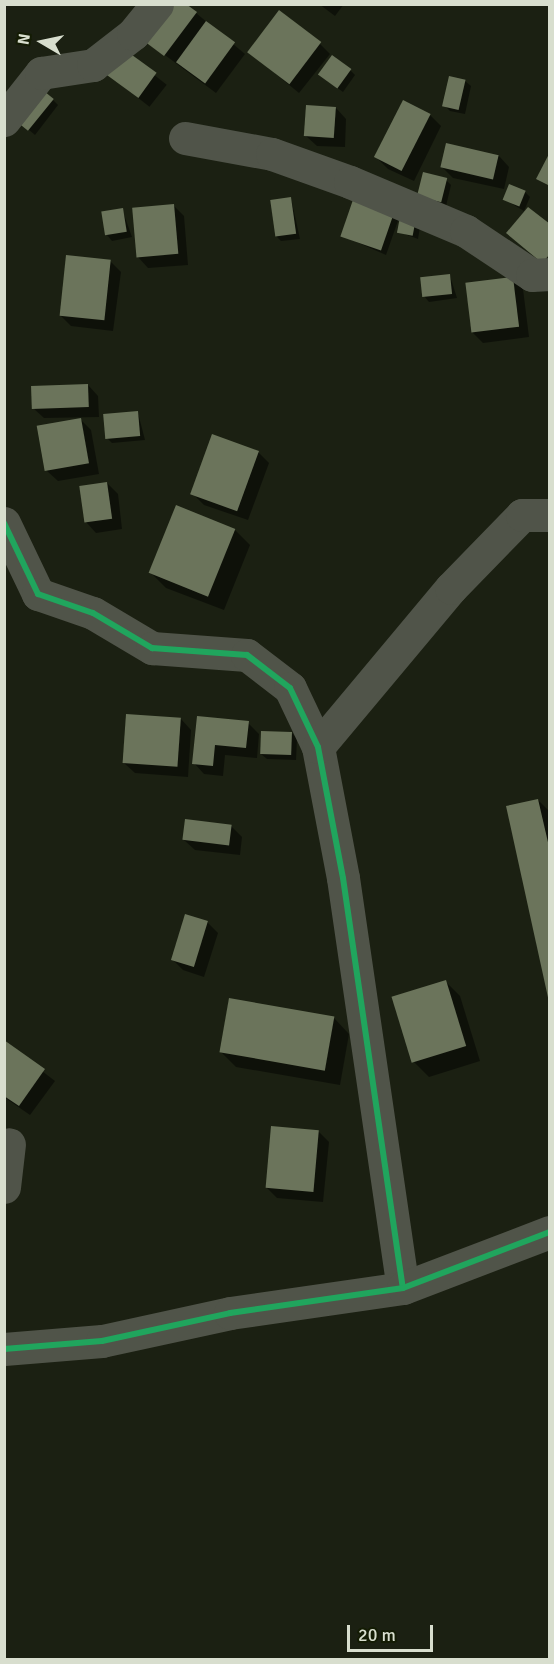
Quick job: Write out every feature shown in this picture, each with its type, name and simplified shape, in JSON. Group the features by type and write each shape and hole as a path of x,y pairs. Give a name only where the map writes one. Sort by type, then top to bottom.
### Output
{"street":[{"path":"4,120 41,73 93,65 133,34 157,4"},
{"path":"185,138 272,154 350,182 466,231 532,275 549,274"},
{"path":"318,747 451,588 522,515 549,515"},
{"path":"4,523 13,561 38,594 93,613 152,648 247,655 290,688 318,747 343,878 403,1288"},
{"path":"4,1187 9,1144"},
{"path":"4,1349 102,1341 230,1313 403,1288 549,1232"}],"building":[{"path":"165,4 186,4 197,12 164,56 140,38"},
{"path":"279,10 321,42 289,84 247,52"},
{"path":"206,21 235,42 205,83 176,62"},
{"path":"121,47 157,73 138,98 103,72"},
{"path":"332,55 351,69 337,89 318,74"},
{"path":"449,76 466,80 459,110 442,106"},
{"path":"39,87 54,99 28,131 13,119"},
{"path":"403,100 431,114 402,171 374,157"},
{"path":"306,105 336,107 334,138 304,136"},
{"path":"446,143 499,155 493,180 440,167"},
{"path":"550,152 550,186 536,179"},
{"path":"423,172 447,178 441,202 417,196"},
{"path":"509,184 526,191 519,207 503,200"},
{"path":"355,194 396,208 381,251 340,237"},
{"path":"291,197 296,234 275,237 270,200"},
{"path":"174,204 178,254 137,257 132,208"},
{"path":"528,207 550,224 550,254 542,263 506,233"},
{"path":"123,208 127,232 105,235 101,211"},
{"path":"400,217 416,220 413,236 397,233"},
{"path":"66,255 111,260 104,320 60,316"},
{"path":"450,274 452,294 422,297 420,277"},
{"path":"513,277 519,327 471,332 465,283"},
{"path":"88,384 89,407 32,409 31,386"},
{"path":"138,411 140,436 105,439 103,414"},
{"path":"81,418 89,463 45,471 37,426"},
{"path":"212,434 259,451 237,511 190,494"},
{"path":"107,482 112,519 84,523 79,486"},
{"path":"176,505 235,529 208,597 149,573"},
{"path":"126,714 181,718 177,767 123,763"},
{"path":"197,716 249,721 246,748 215,745 213,766 192,764"},
{"path":"261,731 292,732 291,755 260,754"},
{"path":"538,799 550,851 549,1002 506,806"},
{"path":"185,819 232,825 229,846 182,840"},
{"path":"185,914 208,921 194,967 171,960"},
{"path":"446,980 466,1046 412,1063 391,997"},
{"path":"229,998 334,1017 325,1071 219,1052"},
{"path":"4,1040 45,1069 19,1106 4,1096"},
{"path":"271,1126 319,1130 313,1192 266,1188"}],"cycle path":[{"path":"4,523 38,594 93,613 152,648 247,655 290,688 318,747 343,878 403,1288"},
{"path":"4,1349 102,1341 230,1313 403,1288 550,1232"}]}
